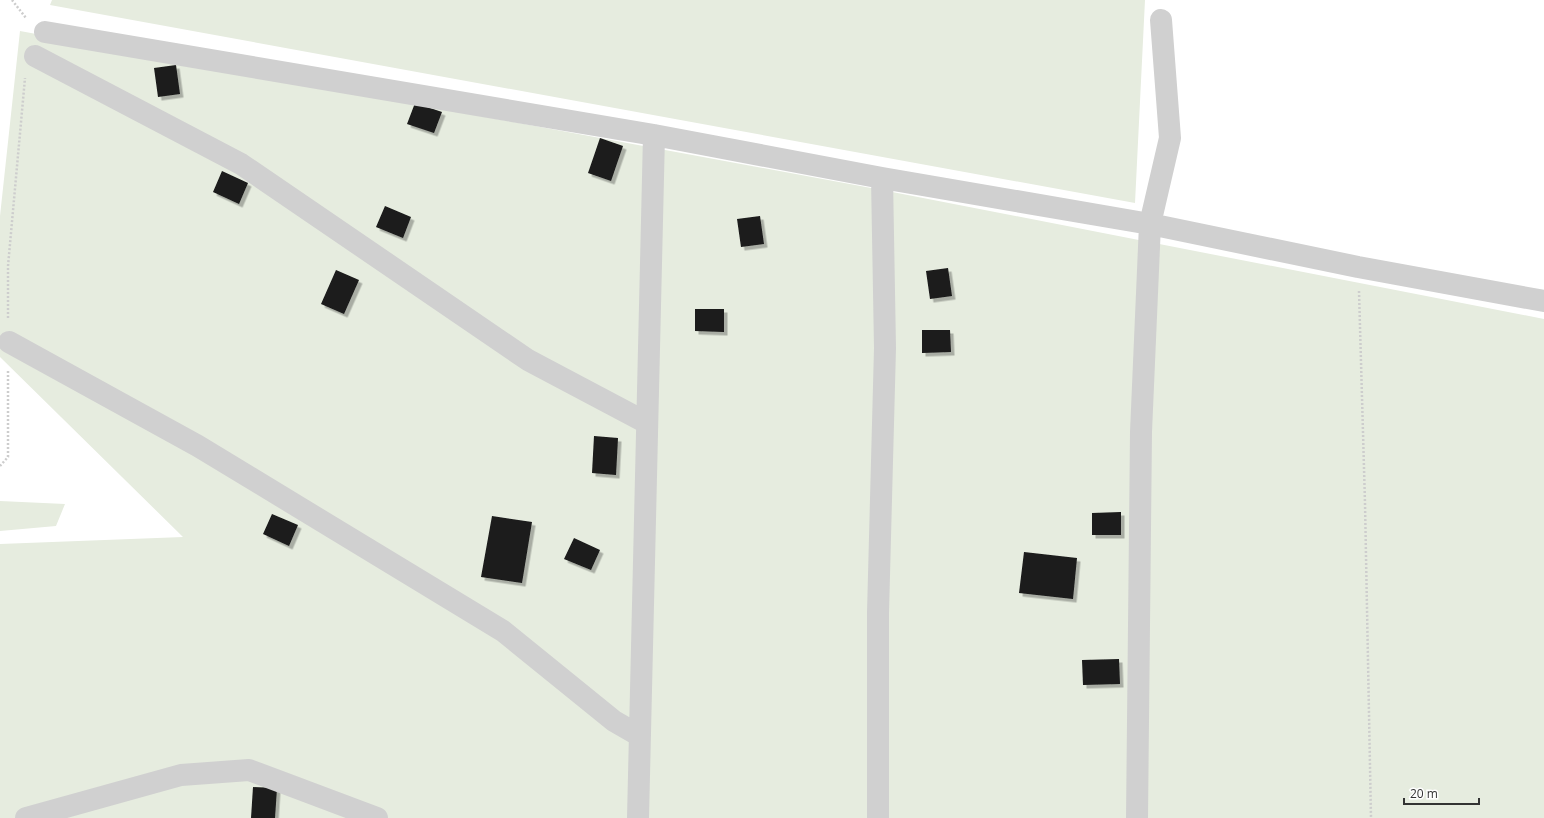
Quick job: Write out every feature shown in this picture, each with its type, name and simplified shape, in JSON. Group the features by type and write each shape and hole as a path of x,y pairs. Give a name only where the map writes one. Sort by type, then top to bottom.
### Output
{"street":[{"path":"1137,818 1141,432 1150,224 1170,138 1161,20"},
{"path":"45,32 654,135 882,178 1150,224 1358,267 1544,301"},
{"path":"35,56 241,164 528,360 647,422"},
{"path":"638,818 654,135"},
{"path":"878,818 878,613 885,348 882,178"},
{"path":"8,342 198,446 503,631 614,721 640,736"},
{"path":"26,818 181,775 249,770 378,818"}],"path":[{"path":"0,466 8,457 8,266 25,71 35,56"},
{"path":"1358,267 1366,503 1371,818"}],"shaded area":[{"path":"52,0 1145,0 1135,203 50,5"},
{"path":"20,31 882,190 1544,319 1544,818 0,818 0,544 183,537 0,357 0,216"},
{"path":"0,501 65,504 56,526 0,531"}],"building":[{"path":"176,65 180,94 158,97 154,68"},
{"path":"415,103 442,112 434,133 407,124"},
{"path":"600,138 623,146 611,181 588,173"},
{"path":"222,171 248,183 239,204 213,192"},
{"path":"385,206 411,217 403,238 376,227"},
{"path":"760,216 764,244 741,247 737,219"},
{"path":"948,268 952,296 930,299 926,271"},
{"path":"336,270 359,280 344,314 321,304"},
{"path":"695,309 724,309 724,332 695,331"},
{"path":"922,330 950,330 951,352 922,353"},
{"path":"594,436 618,438 616,475 592,473"},
{"path":"1121,512 1121,535 1092,535 1092,513"},
{"path":"272,514 298,525 289,546 263,534"},
{"path":"492,516 532,522 522,583 481,577"},
{"path":"574,538 600,550 591,570 564,559"},
{"path":"1024,552 1077,558 1073,599 1019,593"},
{"path":"1119,659 1120,684 1083,685 1082,660"},
{"path":"253,787 277,788 275,818 251,818"}]}
